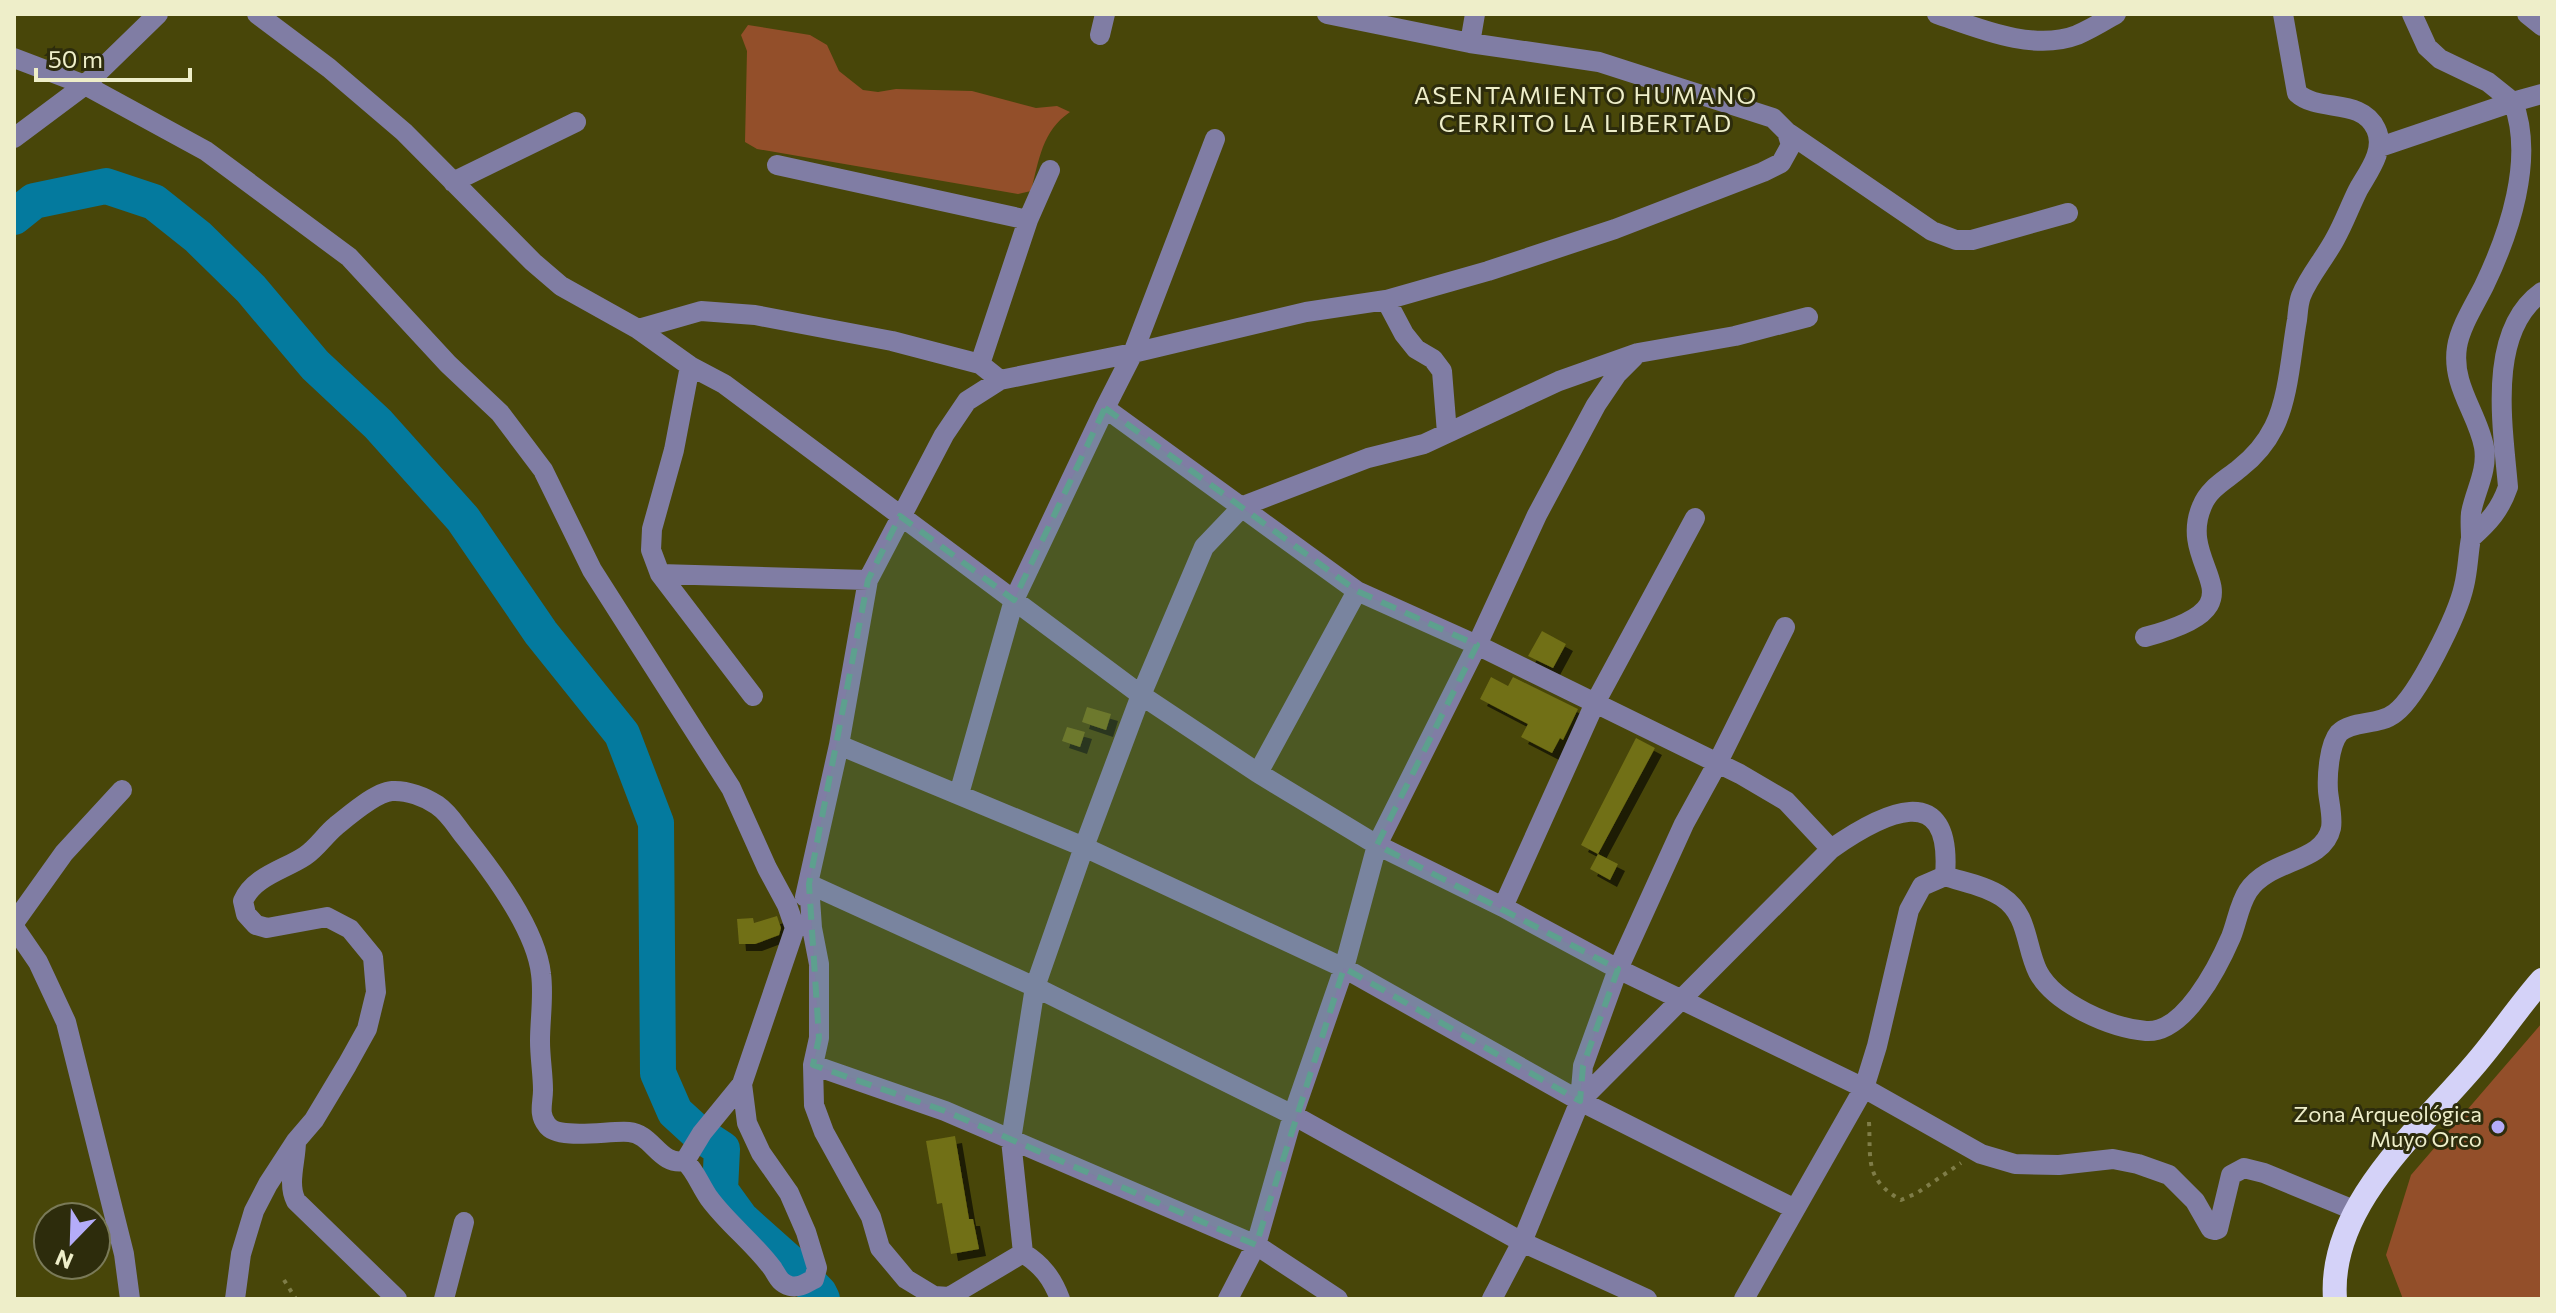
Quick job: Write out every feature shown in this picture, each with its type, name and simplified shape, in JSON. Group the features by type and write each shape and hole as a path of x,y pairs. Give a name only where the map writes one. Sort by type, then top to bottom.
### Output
{"highway":[{"path":"2335,1299 2334,1283 2343,1241 2356,1211 2382,1171 2478,1062 2542,980"}],"street":[{"path":"14,138 85,85 158,14"},
{"path":"257,14 383,113 561,286 638,329 690,366 724,384 1141,695 1258,773 1377,845 1503,907 1618,969 1864,1088 1981,1154 2015,1164 2059,1165 2113,1159 2138,1164 2169,1175 2195,1201 2211,1229 2215,1230 2218,1229 2231,1175 2244,1168 2264,1173 2356,1211"},
{"path":"1100,35 1105,14"},
{"path":"1327,14 1470,43 1599,62 1773,118 1787,132 1932,231 1956,240 1972,240 2068,213"},
{"path":"1470,43 1475,14"},
{"path":"1937,14 1988,31 2040,41 2075,36 2116,14"},
{"path":"2145,637 2194,618 2210,603 2213,589 2197,542 2200,509 2212,490 2254,455 2275,425 2286,390 2301,297 2336,239 2380,147 2376,129 2364,114 2346,107 2308,101 2297,93 2283,14"},
{"path":"1744,1299 1864,1088 1909,910 1922,886 1945,876 2002,896 2019,914 2037,970 2053,993 2124,1027 2159,1031 2174,1023 2205,987 2232,934 2248,891 2266,872 2309,855 2324,845 2332,826 2328,788 2330,757 2338,734 2350,725 2372,724 2395,714 2416,690 2464,587 2471,513 2485,464 2479,429 2465,402 2458,374 2457,347 2501,249 2514,205 2522,140 2513,102 2488,82 2440,59 2427,47 2412,14"},
{"path":"2527,14 2542,26"},
{"path":"14,58 85,85 206,151 349,257 448,364 500,413 543,470 592,570 731,788 795,928"},
{"path":"2380,147 2542,94"},
{"path":"453,182 576,122"},
{"path":"685,1161 702,1133 742,1084 809,884 839,745 868,580 944,435 967,401 1000,380 1133,353 1306,312 1386,300 1488,271 1615,229 1763,172 1781,163 1791,145 1787,132"},
{"path":"959,794 1014,600 1133,353 1215,139"},
{"path":"777,165 1028,220"},
{"path":"980,364 1028,220 1050,170"},
{"path":"2471,538 2495,516 2508,487 2502,372 2520,315 2530,301 2542,292"},
{"path":"1386,300 1404,334 1442,371 1447,433"},
{"path":"638,329 701,311 755,315 892,341 980,364 1000,380"},
{"path":"1023,1253 1011,1140 1035,987 1141,695 1204,547 1243,506 1368,458 1424,444 1559,381 1638,353 1735,336 1808,317"},
{"path":"1228,1299 1256,1245 1293,1115 1344,968 1377,845 1477,645 1537,515 1596,405 1617,374 1638,353"},
{"path":"690,366 674,450 652,529 651,550 660,574 753,696"},
{"path":"1105,408 1357,591 1477,645 1786,801 1831,849"},
{"path":"1503,907 1595,703 1695,518"},
{"path":"660,574 868,580"},
{"path":"1258,773 1357,591"},
{"path":"1492,1299 1522,1242 1580,1101 1583,1066 1618,969 1684,824 1785,627"},
{"path":"839,745 1084,847 1344,968 1580,1101 1793,1208"},
{"path":"122,790 64,853 14,925 38,962 66,1022 124,1254 130,1299"},
{"path":"235,1299 241,1254 254,1211 296,1141 314,1120 367,1029 376,992 373,957 350,929 327,917 267,928 256,925 246,914 243,901 254,884 307,855 334,828 366,803 389,791 411,793 437,805 455,822 504,889 531,942 541,975 541,1116 548,1128 554,1132 637,1133 667,1160 685,1161 695,1170 707,1196 759,1252 779,1281 791,1286 808,1282 817,1268 806,1232 789,1193 761,1153 747,1123 742,1084"},
{"path":"1580,1101 1831,849 1879,818 1904,812 1927,815 1942,834 1947,851 1945,876"},
{"path":"809,884 1035,987 1293,1115 1522,1242 1647,1299"},
{"path":"809,884 819,977 819,1038 813,1065 814,1105 824,1132 871,1217 880,1248 906,1279 934,1296 949,1297 1023,1253"},
{"path":"813,1065 945,1111 1256,1245 1338,1299"},
{"path":"296,1141 295,1167 290,1184 296,1201 397,1299"},
{"path":"444,1299 464,1222"},
{"path":"1023,1253 1036,1261 1052,1279 1060,1299"}],"path":[{"path":"1864,1088 1871,1171 1883,1190 1901,1200 1981,1154"},
{"path":"284,1280 296,1299"}],"highlighted area":[{"path":"1105,408 1357,591 1477,645 1377,845 1618,969 1583,1066 1580,1101 1344,968 1256,1245 945,1111 813,1065 819,1038 809,884 868,580 900,516 1014,600"}],"shaded area":[{"path":"748,25 810,35 827,45 839,71 863,90 972,91 1036,108 1057,106 1070,112 1047,137 1031,191 1018,194 757,149 745,142 747,51 741,35"},
{"name":"Zona Arqueológica Muyo Orco","path":"2542,1023 2542,1299 2403,1299 2386,1255 2411,1175"}],"building":[{"path":"1542,631 1566,644 1553,668 1528,656"},
{"path":"1491,677 1508,686 1513,677 1578,709 1563,740 1560,738 1552,753 1521,737 1528,724 1480,699"},
{"path":"1087,707 1111,714 1106,730 1082,722"},
{"path":"1067,727 1085,732 1080,747 1062,741"},
{"path":"1636,738 1655,748 1598,854 1581,845"},
{"path":"1598,854 1618,864 1610,880 1590,869"},
{"path":"777,916 781,928 779,935 755,944 739,944 737,919 753,918 754,923"},
{"path":"955,1136 969,1219 973,1219 979,1249 951,1254 942,1203 937,1204 926,1141"}],"waterway":[{"path":"14,217 34,201 106,186 154,202 198,237 251,289 315,365 378,424 463,519 541,633 622,734 656,823 658,1073 675,1112 699,1134 722,1149 720,1190 741,1219 789,1262 822,1299"}],"place":[{"name":"Zona Arqueológica Muyo Orco","path":"2498,1127"}],"district":[{"name":"ASENTAMIENTO HUMANO CERRITO LA LIBERTAD","path":"1586,110"}]}
